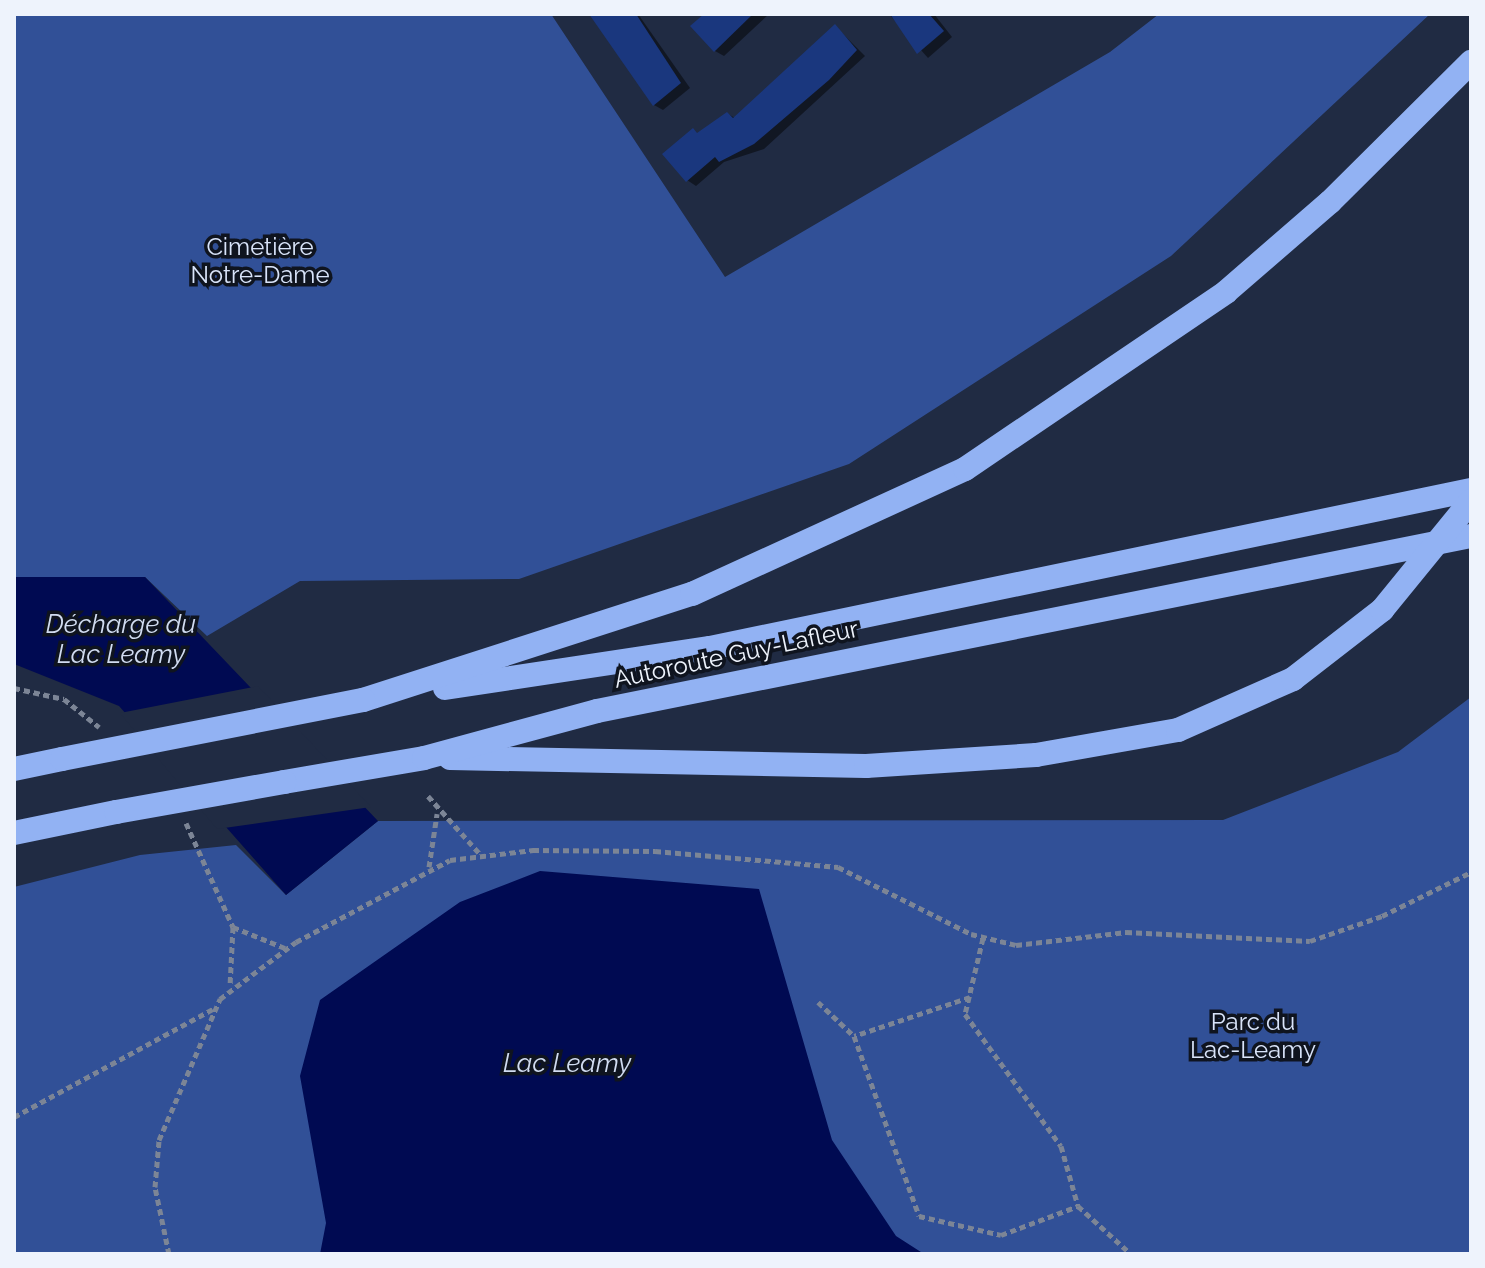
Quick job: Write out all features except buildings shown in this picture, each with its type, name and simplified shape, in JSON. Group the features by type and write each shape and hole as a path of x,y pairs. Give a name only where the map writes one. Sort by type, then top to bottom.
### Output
{"highway":[{"path":"363,700 692,594 976,463 1226,292 1330,202 1471,62"},
{"name":"Autoroute Guy-Lafleur","path":"14,769 363,700 710,648 1471,490"},
{"path":"424,758 827,766 1036,755 1168,733 1293,679 1395,597 1471,501"},
{"name":"Autoroute Guy-Lafleur","path":"14,833 424,758 597,711 1471,536"}],"path":[{"path":"428,796 437,813 480,855"},
{"path":"429,867 437,813"},
{"path":"169,1254 155,1187 159,1140 214,1009 229,987 285,948 429,867 480,855 655,851 838,867 983,938 1016,945 1126,932 1310,941 1372,920 1471,872"},
{"path":"229,987 233,927 285,948"},
{"path":"983,938 965,1014 1061,1146 1078,1206 1131,1254"},
{"path":"854,1036 970,997"},
{"path":"818,1002 854,1036 919,1216 1001,1235 1078,1206"},
{"path":"14,1117 214,1009"}],"green space":[{"name":"Cimetière Notre-Dame","path":"14,14 551,14 725,277 1110,52 1159,14 1430,14 1171,256 849,464 519,579 300,581 207,636 145,577 14,577"},
{"name":"Parc du Lac-Leamy","path":"1471,697 1471,1254 14,1254 14,887 140,855 236,845 286,895 378,821 1223,820 1398,752"}],"water":[{"name":"Décharge du Lac Leamy","path":"14,577 145,577 378,821 286,895 119,706 14,664"},
{"name":"Lac Leamy","path":"540,871 759,889 832,1140 896,1236 924,1254 320,1254 326,1223 300,1076 320,1000 460,902"}],"pier":[{"path":"258,686 371,807 217,829 120,713"}]}
